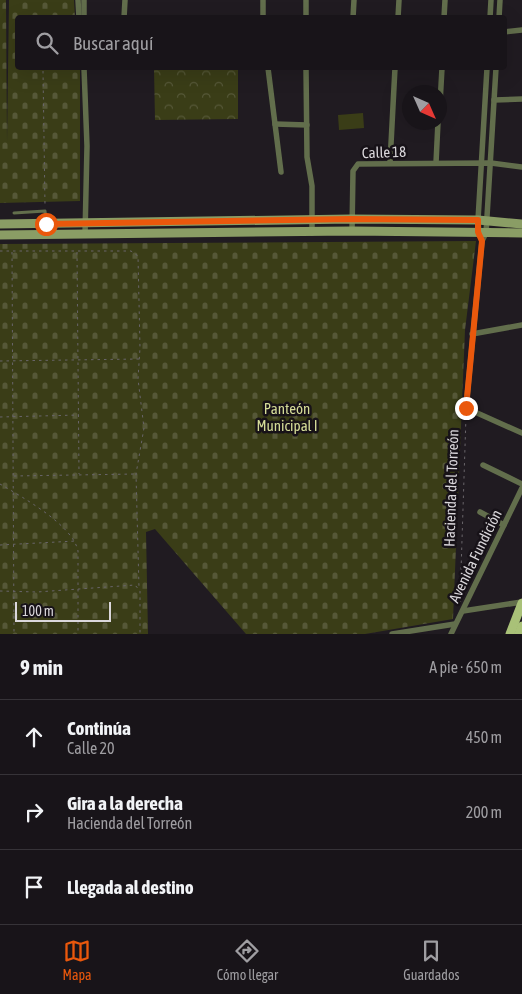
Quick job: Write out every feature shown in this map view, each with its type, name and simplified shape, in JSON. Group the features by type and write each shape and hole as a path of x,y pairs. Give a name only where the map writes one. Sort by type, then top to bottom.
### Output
{"main road":[{"path":"0,224 351,219 482,220 522,224"},
{"path":"410,220 410,232"},
{"path":"195,222 195,234"},
{"path":"12,224 12,235"},
{"path":"0,235 312,233 352,231 482,235 522,233"},
{"path":"510,634 522,603"},
{"path":"519,634 522,626"}],"street":[{"path":"78,0 79,15"},
{"path":"84,0 84,15"},
{"path":"124,15 125,0"},
{"path":"263,0 263,15"},
{"path":"306,0 306,15"},
{"path":"353,15 354,0"},
{"path":"398,15 399,0"},
{"path":"444,15 446,0"},
{"path":"490,15 491,0"},
{"path":"499,15 500,0"},
{"path":"507,32 522,30"},
{"path":"84,70 88,146 85,235"},
{"path":"268,70 281,172"},
{"path":"306,70 306,156 312,186 312,233"},
{"path":"390,163 395,70"},
{"path":"441,85 442,70"},
{"path":"482,220 481,163 487,70"},
{"path":"482,220 491,163 496,70"},
{"path":"494,100 522,99"},
{"path":"275,124 307,125"},
{"path":"436,163 438,130"},
{"name":"Calle 18","path":"352,231 351,219 355,166 390,163 491,163 521,165"},
{"name":"Hacienda del Torreón","path":"466,408 482,220"},
{"path":"472,334 522,325"},
{"path":"466,408 522,433"},
{"path":"483,465 522,484"},
{"name":"Avenida Fundición","path":"451,634 504,525 520,499 522,488"},
{"path":"480,512 504,525"},
{"path":"463,611 522,603"},
{"path":"392,634 455,624"}],"lane":[{"path":"14,213 45,211 46,224"}],"path":[{"path":"43,71 45,211"},
{"path":"0,251 131,251 137,254 139,259 138,387 144,428 136,474 140,634"},
{"path":"12,251 14,634"},
{"path":"77,251 79,474"},
{"path":"0,361 139,360"},
{"name":"Hacienda del Torreón","path":"459,618 466,408"},
{"path":"0,417 79,416"},
{"path":"13,476 136,474"},
{"path":"0,484 67,530 76,542 78,551 78,634"},
{"path":"0,545 13,546 76,542"},
{"path":"0,591 13,592 135,585 139,588"}],"green space":[{"path":"0,0 6,0 7,143 9,0 74,0 75,15 15,15 15,70 80,70 80,201 0,203"},
{"path":"154,70 238,70 238,119 155,120"},
{"path":"363,113 364,128 339,130 338,115"},
{"name":"Panteón Municipal I","path":"476,241 465,330 453,619 365,634 246,634 155,529 146,532 148,634 0,634 0,244"}],"route":[{"path":"46,224 351,219 478,220 478,232 482,241 466,408"}]}
